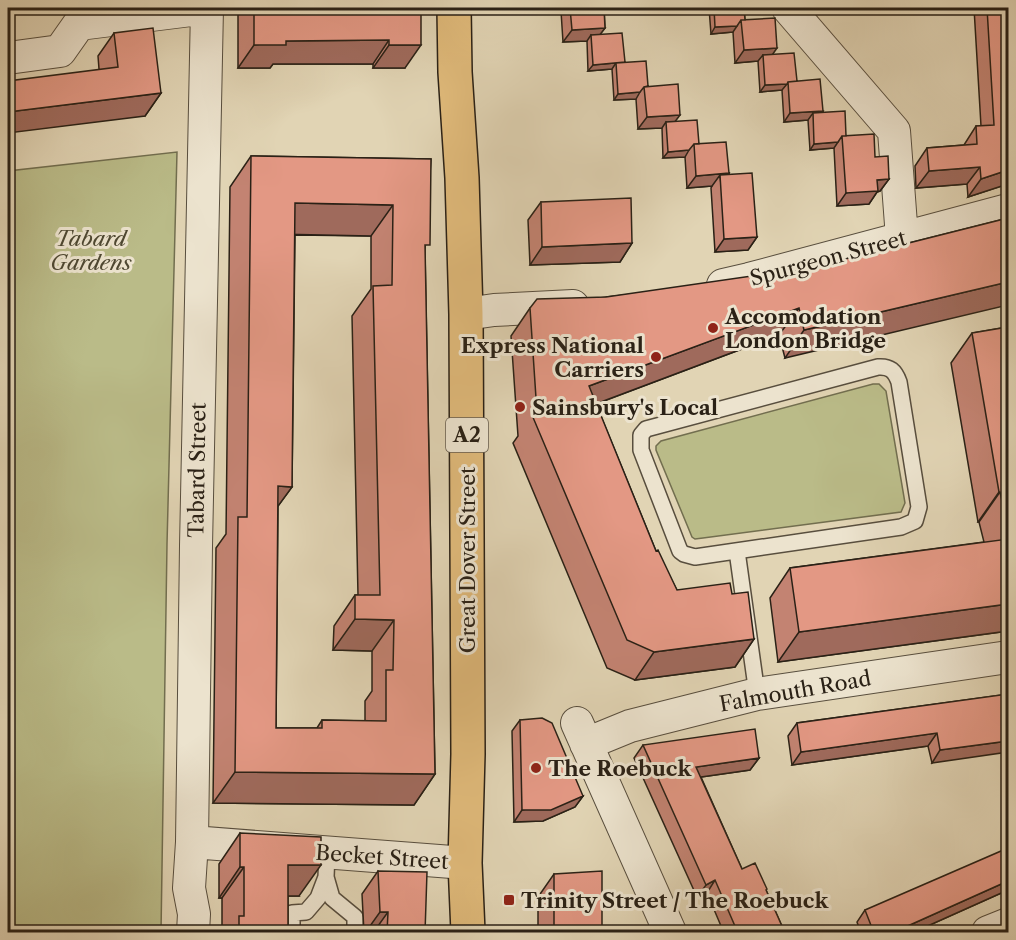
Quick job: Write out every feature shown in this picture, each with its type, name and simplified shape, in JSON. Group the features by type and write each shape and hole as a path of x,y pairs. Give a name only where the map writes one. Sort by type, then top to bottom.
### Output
{"main road":[{"name":"Great Dover Street","path":"454,8 466,314 468,754 465,863 468,933"}],"street":[{"path":"8,58 60,51 80,24 207,8"},
{"name":"Tabard Street","path":"193,933 194,914 189,888 192,842 207,8"},
{"path":"788,8 894,131 902,238"},
{"name":"Spurgeon Street","path":"696,289 749,279 1008,210"},
{"path":"466,314 494,310 598,304"},
{"name":"Falmouth Road","path":"670,933 581,733 630,726 757,694 1008,657"},
{"name":"Becket Street","path":"192,842 326,865 465,863"},
{"path":"988,933 1008,924"}],"lane":[{"path":"878,367 892,370 899,382 919,507 915,521 901,527 737,551 695,556 680,551 641,450 641,435 653,426 878,367"},
{"path":"737,551 757,694"},
{"path":"292,933 292,913 306,912 318,898 326,865"},
{"path":"326,865 332,898 355,917 355,933"}],"green space":[{"name":"Tabard Gardens","path":"177,152 167,544 161,932 8,932 8,171"},
{"path":"879,384 886,391 905,503 901,512 695,539 692,537 656,450 656,446 661,441"}],"building":[{"path":"254,8 421,8 421,45 389,45 389,40 286,41 286,45 254,45"},
{"path":"570,8 604,8 605,28 572,30"},
{"path":"714,8 744,8 745,20 741,20 737,26 715,27"},
{"path":"987,8 1008,8 1008,170 981,179 980,167 929,171 927,148 977,144 976,126 994,125"},
{"path":"775,18 777,48 744,50 741,20"},
{"path":"153,28 161,93 8,112 8,81 118,67 114,33"},
{"path":"622,33 625,62 593,65 591,35"},
{"path":"794,53 797,81 765,85 763,55"},
{"path":"646,61 648,86 640,92 618,94 616,63"},
{"path":"820,79 823,111 790,113 788,82"},
{"path":"678,84 680,115 647,117 644,87"},
{"path":"845,111 846,136 842,136 838,142 814,144 813,113"},
{"path":"697,120 699,144 694,144 689,150 668,152 666,122"},
{"path":"874,134 875,157 888,156 889,179 877,180 878,191 846,193 842,136"},
{"path":"726,142 729,173 696,176 694,144"},
{"path":"251,156 431,159 430,245 425,245 435,774 235,772 238,517 247,517","holes":["295,203 393,205 392,285 373,286 380,595 355,595 355,619 394,620 393,670 386,670 386,721 322,720 322,728 276,728 278,486 292,487"]},
{"path":"752,173 757,237 724,239 720,175"},
{"path":"631,198 632,243 542,247 541,202"},
{"path":"1008,218 1008,282 804,330 799,308 589,386 656,551 658,550 677,590 730,583 732,594 748,592 754,639 654,652 627,640 532,415 537,413 530,308 537,299 606,297 765,274 766,279"},
{"path":"1008,327 1008,530 999,492 972,333"},
{"path":"1008,539 1008,604 799,632 790,568"},
{"path":"1008,694 1008,741 940,750 937,733 801,752 797,723"},
{"name":"The Roebuck","path":"542,718 552,723 583,796 551,810 522,810 520,720"},
{"path":"755,729 759,758 696,767 742,869 755,863 785,933 738,933 715,880 706,885 643,745"},
{"path":"240,833 321,837 321,865 288,865 288,933 239,933 239,916 244,916 244,867 240,867"},
{"path":"1008,848 1008,881 892,933 874,933 865,910"},
{"path":"378,871 427,872 425,933 387,933 388,912 380,912"},
{"path":"602,871 602,933 554,933 554,874"}],"place":[{"name":"Accomodation London Bridge","path":"713,328"},
{"name":"Express National Carriers","path":"656,357"},
{"name":"Sainsbury's Local","path":"520,407"},
{"name":"The Roebuck","path":"536,768"},
{"name":"Trinity Street / The Roebuck","path":"509,900"}]}
